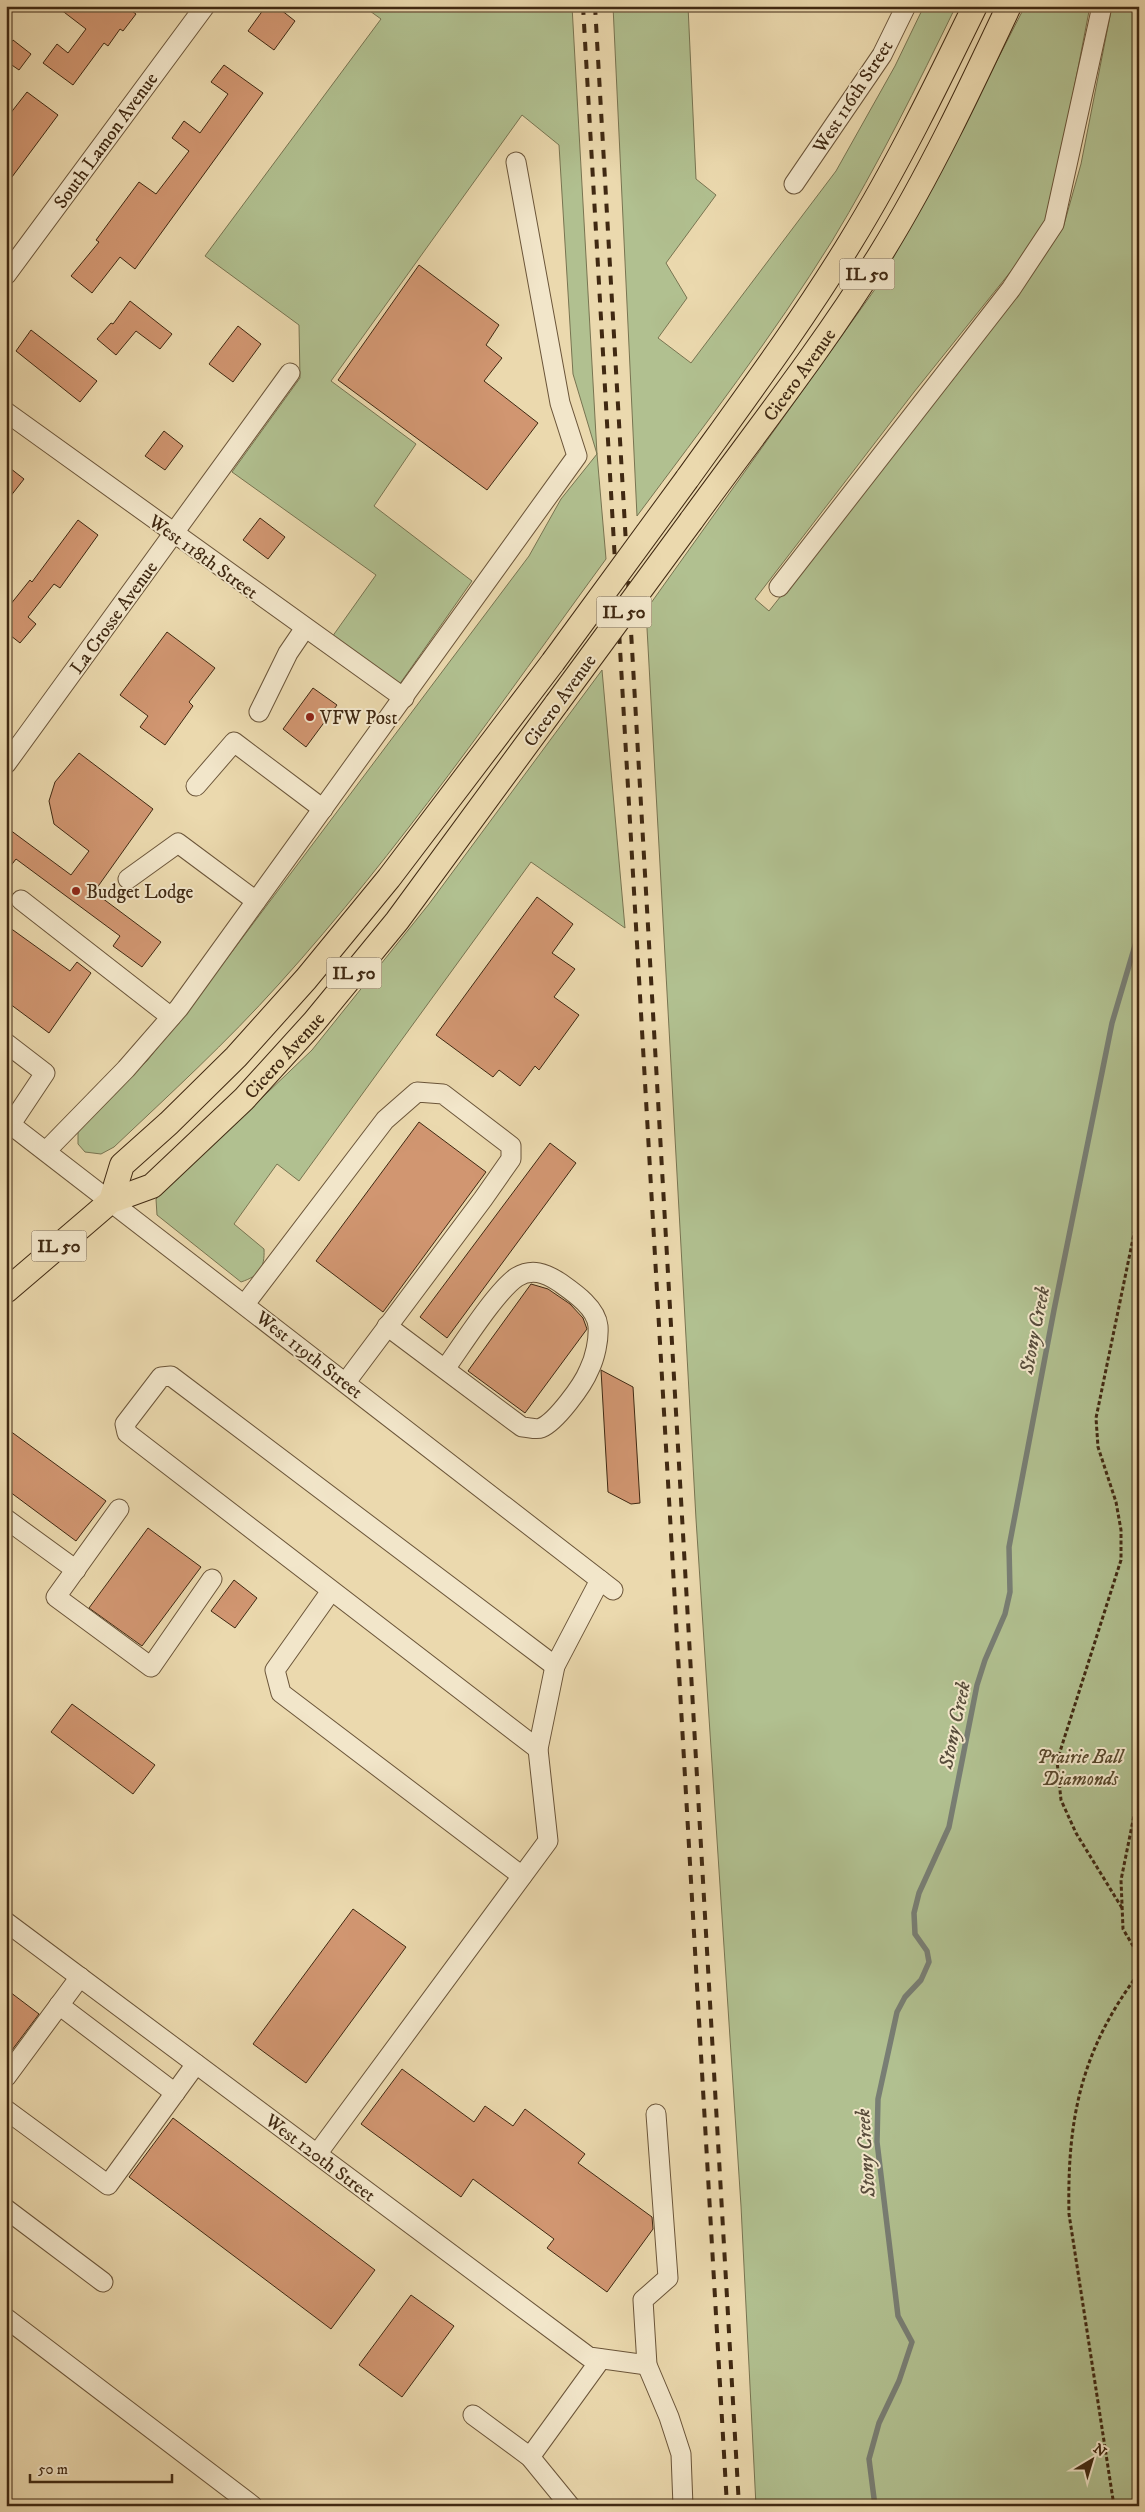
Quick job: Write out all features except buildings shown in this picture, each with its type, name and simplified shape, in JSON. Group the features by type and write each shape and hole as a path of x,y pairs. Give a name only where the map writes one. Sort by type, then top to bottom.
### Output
{"main road":[{"name":"Cicero Avenue","path":"111,1201 122,1165 170,1123 236,1057 306,979 389,878 553,662 687,479 788,338 850,242 884,185 932,94 975,6"},
{"name":"Cicero Avenue","path":"9,1284 111,1201 152,1186 244,1099 314,1022 397,921 816,350 880,256 964,101 1009,6"}],"street":[{"name":"South Lamon Avenue","path":"6,275 205,6"},
{"name":"West 116th Street","path":"794,184 882,55 906,6"},
{"path":"779,587 1011,289 1054,224 1102,6"},
{"path":"46,1151 126,1070 171,1017 404,698 577,456 560,403 516,162"},
{"name":"La Crosse Avenue","path":"6,764 290,373"},
{"name":"West 118th Street","path":"6,412 404,698"},
{"path":"259,712 288,653 305,628"},
{"path":"196,786 234,742 323,809"},
{"path":"128,879 178,843 256,901"},
{"path":"21,900 171,1017"},
{"path":"6,1043 45,1073 8,1122"},
{"path":"245,1304 385,1120 417,1092 443,1094 511,1146 511,1159 346,1382"},
{"name":"West 119th Street","path":"8,1122 606,1585 555,1666"},
{"path":"387,1326 522,1427 540,1428 555,1419 589,1372 595,1352 598,1325 589,1307 573,1292 549,1275 534,1271 517,1277 500,1294 445,1369"},
{"path":"317,2154 548,1841 538,1749 555,1666 172,1376 161,1376 125,1424 127,1433 538,1749"},
{"path":"119,1509 56,1597 151,1667 212,1579"},
{"path":"6,1519 76,1570"},
{"path":"331,1591 276,1670 281,1693 522,1876"},
{"name":"West 120th Street","path":"6,1922 589,2357 647,2365"},
{"path":"6,2077 80,1977"},
{"path":"59,2005 175,2093"},
{"path":"6,2110 108,2185 196,2064"},
{"path":"656,2114 668,2278 643,2300 647,2365 669,2417 681,2454 683,2506"},
{"path":"6,2209 103,2282"},
{"path":"6,2318 252,2506"},
{"path":"530,2457 601,2358"},
{"path":"473,2415 530,2457 570,2506"}],"path":[{"path":"1122,1908 1076,1832 1061,1800 1057,1761 1121,1560 1120,1520 1098,1447 1096,1418 1135,1230 1139,1222"},
{"path":"1139,1791 1121,1880 1123,1929 1139,1956"},
{"path":"1114,2506 1069,2214 1068,2165 1073,2118 1099,2036 1139,1974"}],"green space":[{"path":"363,6 572,6 597,454 573,374 559,145 522,115 331,381 416,444 374,506 472,581 399,685 332,637 376,575 232,472 300,378 299,325 205,256 381,19"},
{"path":"613,6 688,6 696,179 716,195 666,263 687,298 658,338 691,363 836,171 895,66 924,6 956,6 881,154 832,241 762,346 637,516"},
{"name":"Prairie Ball Diamonds","path":"1025,6 1090,6 1050,213 1032,245 914,392 755,599 769,611 965,364 1063,228 1081,164 1112,6 1139,6 1139,2506 756,2506 741,2206 696,1519 646,610 878,285 936,179"},
{"path":"597,454 606,559 488,722 366,882 279,984 198,1067 114,1147 101,1154 85,1152 78,1144 78,1131 88,1116 147,1061 216,973 529,556 561,499"},
{"path":"602,670 625,928 531,862 299,1181 277,1164 234,1224 264,1249 260,1270 252,1277 241,1282 157,1215 156,1199 312,1050 429,904"}],"waterway":[{"name":"Stony Creek","path":"875,2506 869,2459 879,2423 899,2381 912,2342 898,2316 877,2142 878,2099 897,2012 905,1997 921,1980 929,1962 927,1951 915,1934 914,1913 919,1893 949,1827 977,1685 985,1660 1005,1614 1010,1592 1009,1547 1054,1310 1112,1023 1139,932"}],"railway":[{"path":"583,6 727,2506"},
{"path":"595,6 739,2506"}],"place":[{"name":"VFW Post","path":"310,717"},
{"name":"Budget Lodge","path":"76,891"}]}
